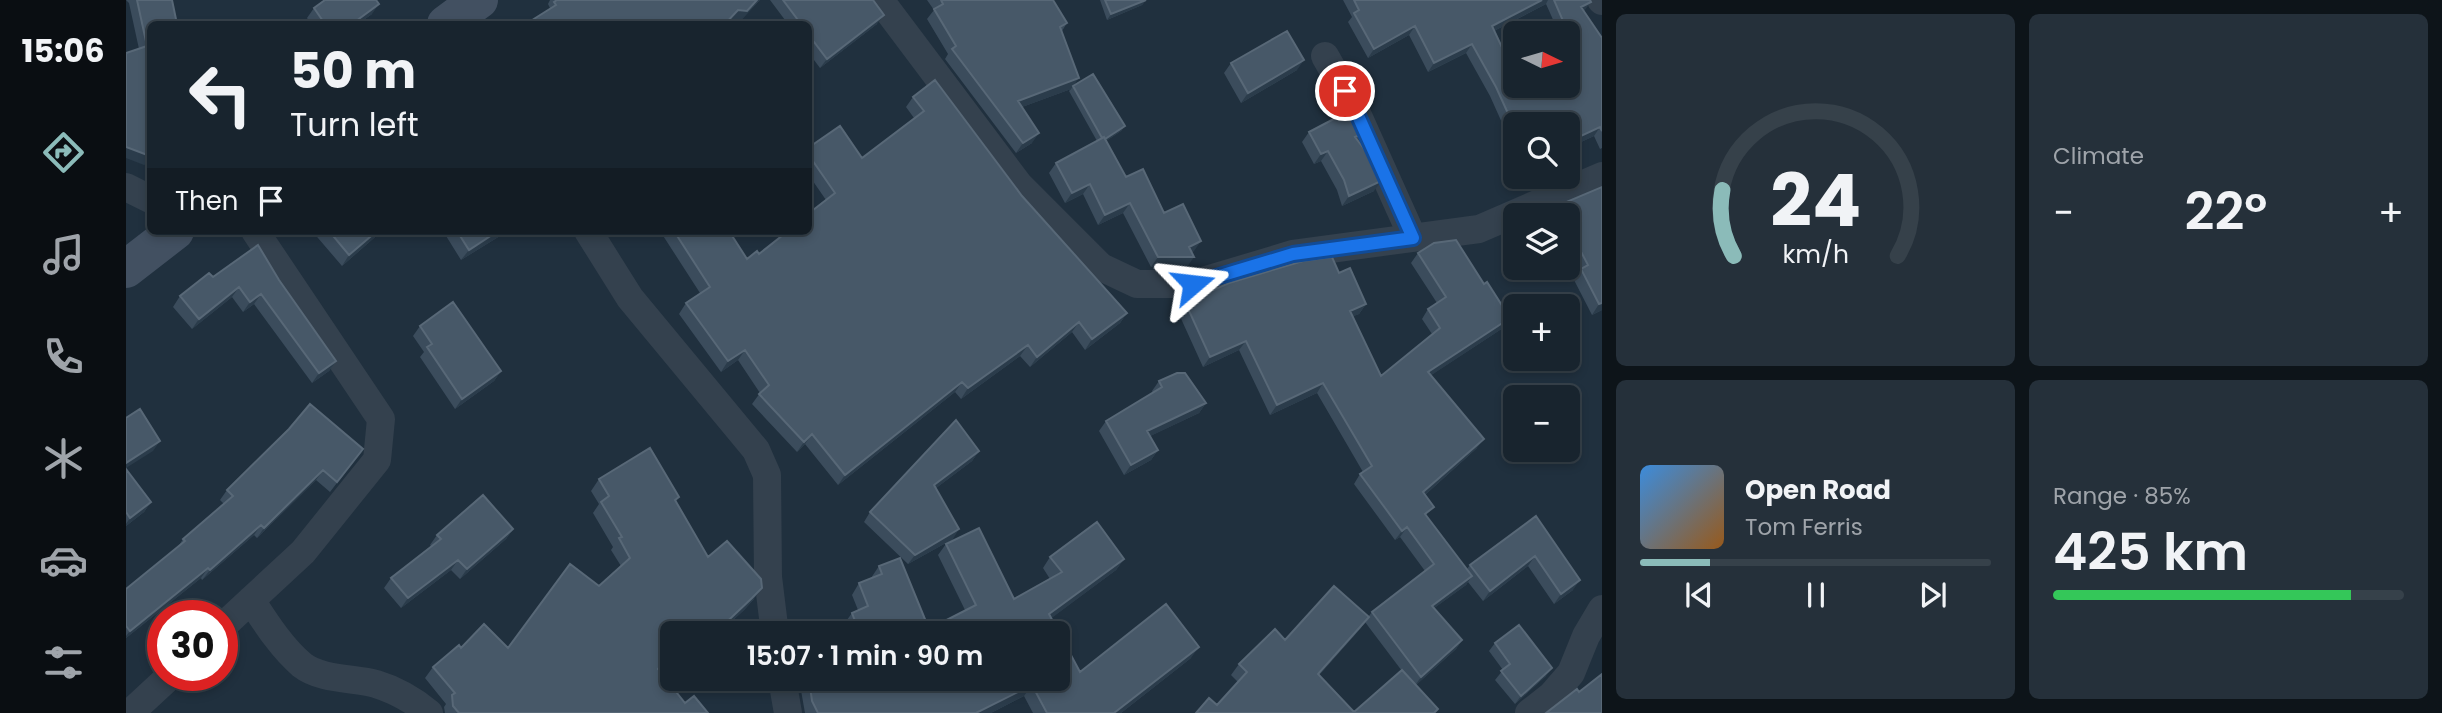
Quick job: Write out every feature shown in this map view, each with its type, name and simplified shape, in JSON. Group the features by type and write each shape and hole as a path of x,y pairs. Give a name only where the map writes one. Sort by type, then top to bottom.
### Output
{"street":[{"path":"880,0 1019,185 1101,267 1137,284 1193,284 1293,254 1479,229 1602,176"},
{"path":"1325,56 1355,109 1413,238"},
{"path":"126,187 147,198"},
{"path":"126,269 171,235"},
{"path":"238,612 303,552 377,460 381,419 258,235"},
{"path":"591,235 630,298 760,458 768,475 768,577 773,621"},
{"path":"251,600 277,639 304,667 376,684 413,699 429,713"},
{"path":"1529,713 1552,695 1571,673 1586,636 1602,609"},
{"path":"130,713 154,691"},
{"path":"784,691 788,713"}],"building":[{"path":"137,0 172,0 176,21 147,21 147,46"},
{"path":"325,0 376,0 379,4 356,21 323,21 314,8"},
{"path":"757,0 747,11 738,10 728,21 531,21 556,5 554,2"},
{"path":"783,0 873,0 884,15 827,59 812,39 812,21 799,21"},
{"path":"941,0 1053,0 1067,23 1060,27 1079,78 1018,101 1039,133 1023,143 952,49 956,46 934,9 943,4"},
{"path":"1105,0 1146,0 1111,14"},
{"path":"1354,0 1542,0 1492,26 1503,50 1503,98 1580,98 1580,21 1563,21 1554,0 1590,0 1591,2 1581,7 1602,38 1602,131 1600,127 1580,136 1580,112 1507,112 1472,44 1434,63 1415,26 1374,49 1354,13 1359,10"},
{"path":"1287,31 1304,60 1248,93 1231,63"},
{"path":"147,46 147,155 126,147 126,53"},
{"path":"1093,74 1125,126 1105,139 1073,86"},
{"path":"935,80 1022,196 1127,313 1092,339 1079,322 1037,357 1028,345 968,388 962,382 845,475 812,434 804,442 759,394 769,385 745,350 728,361 686,303 710,287 677,235 732,235 747,259 757,251 759,254 783,235 812,235 812,211 835,193 812,160 812,145 840,126 862,158 924,111 913,97"},
{"path":"1349,111 1360,135 1355,137 1371,158 1381,181 1349,196 1344,180 1328,151 1321,154 1309,132"},
{"path":"1104,137 1126,177 1143,169 1164,213 1183,204 1201,241 1189,247 1194,257 1158,257 1130,203 1105,215 1090,184 1072,193 1056,163"},
{"path":"1602,187 1602,303 1599,304 1581,269 1588,265 1580,250 1580,203 1564,203"},
{"path":"332,235 372,235 349,255"},
{"path":"460,235 492,235 469,250"},
{"path":"1456,240 1484,284 1487,282 1503,307 1503,323 1428,372 1484,439 1423,492 1434,507 1425,514 1472,576 1432,606 1462,640 1421,677 1372,612 1434,564 1407,527 1402,531 1360,474 1372,466 1323,383 1277,405 1246,341 1210,357 1180,291 1208,289 1209,292 1229,283 1303,261 1332,257 1339,273 1350,268 1366,304 1350,311 1381,376 1440,328 1428,309 1446,297 1418,253 1434,243"},
{"path":"258,245 279,280 336,361 319,373 261,294 250,302 239,287 199,319 180,296 209,273 213,277"},
{"path":"453,302 501,371 462,399 427,347 432,344 420,326"},
{"path":"1177,373 1185,373 1206,403 1147,431 1158,450 1131,465 1106,421 1162,387 1159,381"},
{"path":"310,404 363,449 337,482 323,470 264,528 261,525 210,570 208,568 168,600 147,600 147,617 130,631 126,626 126,589 185,541 183,539 233,496 227,490 289,429"},
{"path":"140,409 160,441 126,463 126,418"},
{"path":"956,420 979,451 934,485 959,529 915,555 870,512"},
{"path":"650,448 679,497 675,500 708,557 727,541 761,579 762,588 728,621 660,621 660,691 675,691 685,703 694,696 708,713 459,713 453,706 452,695 455,693 433,667 459,645 461,648 484,624 508,648 570,564 599,586 630,558 619,538 622,537 601,502 609,496 599,479"},
{"path":"126,469 151,502 130,518 126,512"},
{"path":"483,495 513,529 467,569 458,560 408,598 391,578 441,539 437,535"},
{"path":"1536,516 1580,580 1561,594 1535,556 1490,591 1470,565"},
{"path":"1097,522 1124,559 1049,614 1053,621 945,621 976,605 946,544 979,528 1014,599 1062,572 1050,557"},
{"path":"900,558 926,621 855,621 852,613 868,606 859,583 882,574 879,566"},
{"path":"1334,586 1369,617 1318,674 1354,712 1402,670 1438,709 1434,713 1196,713 1209,698 1217,705 1247,672 1239,664 1275,629 1285,640"},
{"path":"1166,604 1199,647 1114,713 1047,713 1035,691 1070,691 1070,653 1080,672"},
{"path":"1519,625 1552,668 1521,696 1501,671 1510,664 1495,643"},
{"path":"1602,674 1602,713 1546,713 1577,689 1579,692"},
{"path":"811,691 1020,691 976,713 818,713"}],"route":[{"path":"1193,284 1293,254 1413,238 1345,91"}]}
